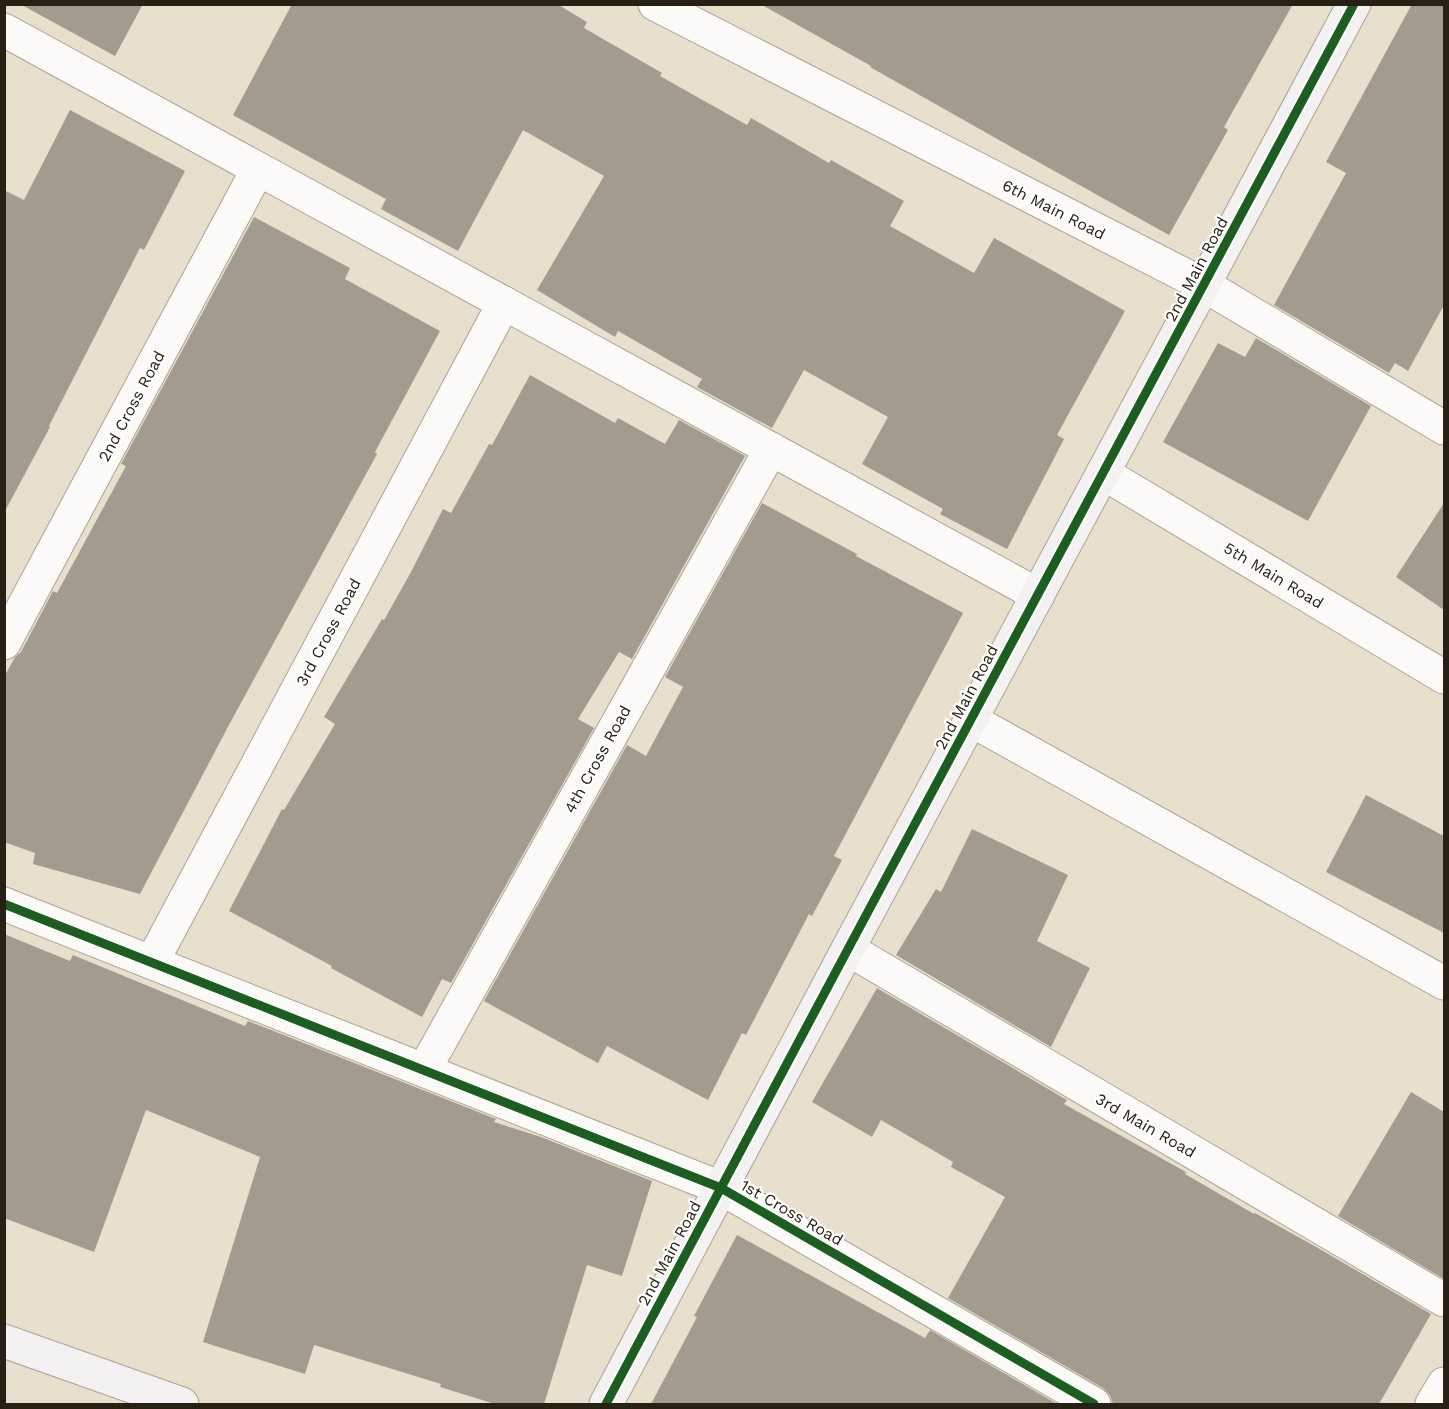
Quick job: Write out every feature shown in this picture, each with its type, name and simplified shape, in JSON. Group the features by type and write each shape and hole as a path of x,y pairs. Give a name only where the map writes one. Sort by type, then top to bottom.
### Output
{"street":[{"name":"2nd Main Road","path":"606,1404 1204,285 1350,6"},
{"name":"6th Main Road","path":"670,8 1204,285 1444,428"},
{"path":"4,30 1038,595"},
{"name":"2nd Cross Road","path":"4,643 258,169"},
{"name":"3rd Cross Road","path":"152,962 504,303"},
{"name":"4th Cross Road","path":"424,1070 771,449"},
{"name":"5th Main Road","path":"1103,473 1444,677"},
{"path":"971,720 1444,983"},
{"name":"1st Cross Road","path":"4,904 721,1188 1094,1404"},
{"name":"3rd Main Road","path":"848,949 1444,1300"},
{"path":"4,1341 182,1404"},
{"path":"1432,1404 1444,1384"}],"building":[{"path":"20,4 143,4 115,56"},
{"path":"292,4 557,4 587,22 584,28 662,73 660,76 747,125 751,118 829,163 831,160 904,201 890,226 974,273 994,238 1125,311 1057,435 1064,439 1007,549 940,514 943,509 862,464 888,417 804,370 772,428 697,387 702,379 618,331 615,337 537,290 604,176 523,130 458,251 381,209 386,199 233,115"},
{"path":"760,4 1293,4 1224,127 1228,130 1169,235"},
{"path":"1412,4 1444,4 1444,305 1408,371 1395,363 1389,373 1274,305 1346,173 1326,162"},
{"path":"70,110 185,171 144,250 140,248 4,513 4,190 24,200"},
{"path":"254,217 350,268 345,279 440,331 375,452 377,454 230,723 140,894 33,864 35,853 4,842 4,677 15,657 21,652 53,591 57,593 126,466 121,464"},
{"path":"1256,338 1371,406 1308,521 1163,442 1218,343 1245,357"},
{"path":"530,375 615,423 618,418 665,444 679,420 745,456 632,659 619,652 578,719 594,728 451,983 442,979 422,1017 229,911 282,809 284,810 335,724 324,717 382,619 384,620 443,509 451,513"},
{"path":"762,503 963,613 834,856 842,860 812,916 809,914 746,1035 742,1033 708,1100 607,1046 598,1063 484,1001 627,745 646,756 683,687 665,677"},
{"path":"1444,503 1444,610 1396,577"},
{"path":"1366,795 1444,836 1444,933 1326,872"},
{"path":"972,829 1068,875 1037,941 1090,968 1051,1047 896,955 936,889 941,892"},
{"path":"4,934 70,961 73,955 245,1026 248,1021 496,1119 494,1122 541,1137 652,1181 622,1276 587,1265 544,1404 495,1404 440,1387 441,1384 314,1345 305,1374 203,1342 260,1157 146,1110 94,1252 4,1218"},
{"path":"877,988 1067,1100 1064,1104 1431,1314 1379,1404 1113,1404 1110,1395 1103,1388 948,1298 1005,1197 951,1167 953,1162 881,1120 872,1137 812,1102"},
{"path":"1411,1092 1444,1112 1444,1279 1338,1216"},
{"path":"737,1235 925,1338 930,1330 1057,1404 651,1404"}],"cycle path":[{"path":"606,1404 1354,4"},
{"path":"4,904 721,1188 1094,1404"}]}
